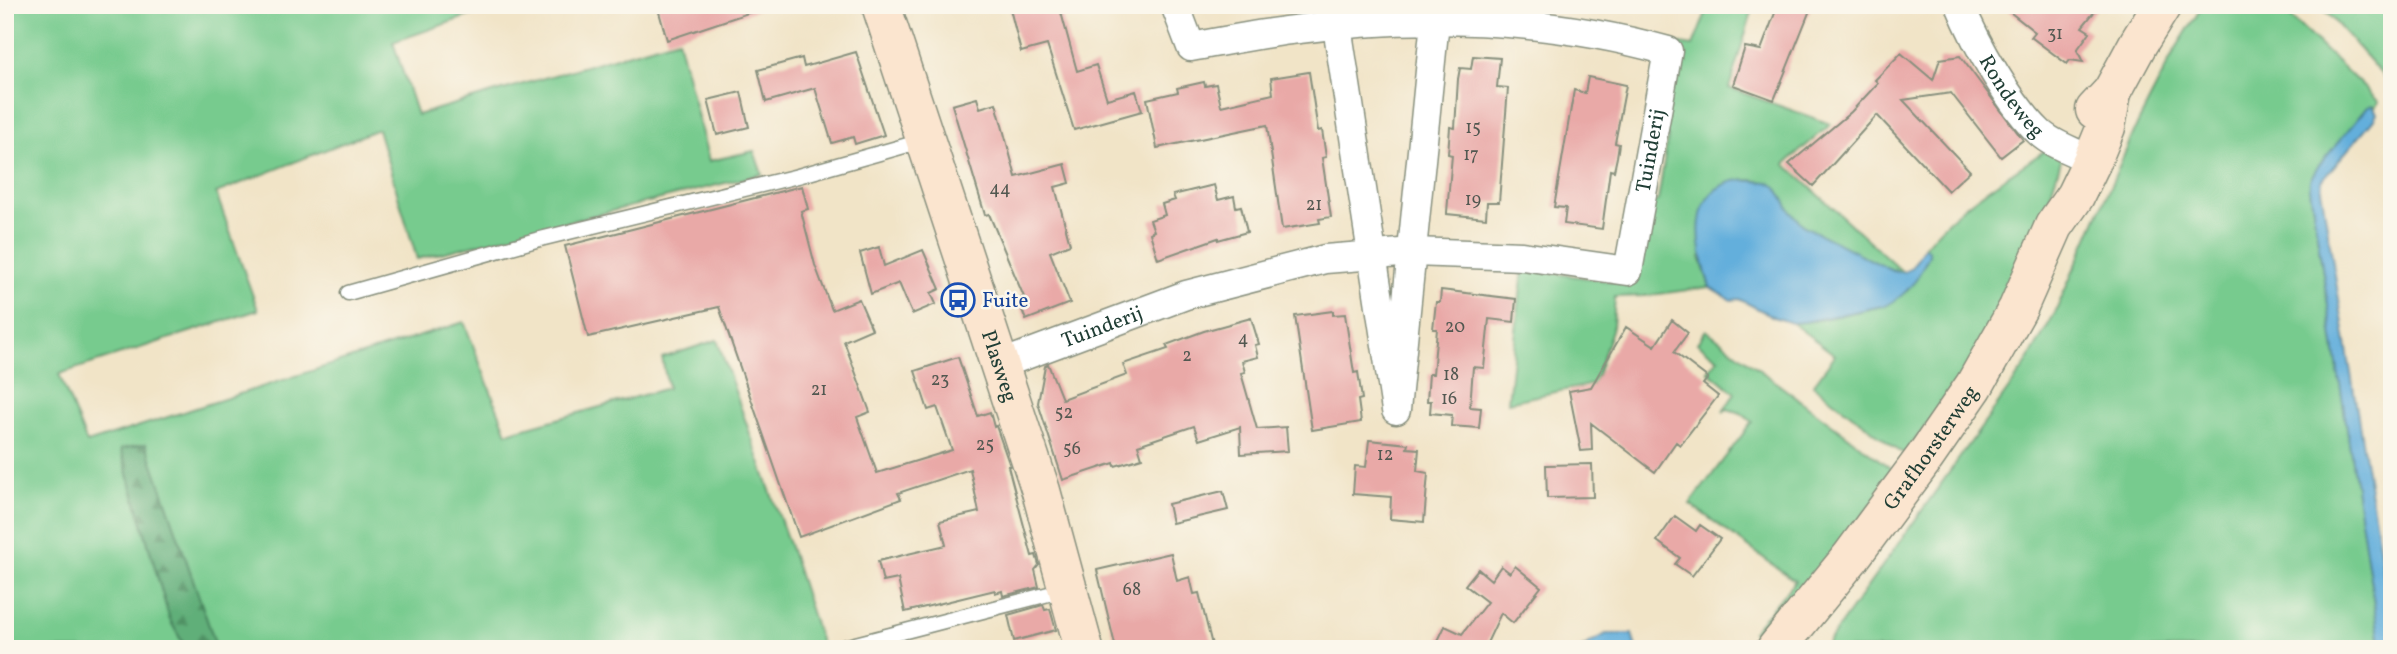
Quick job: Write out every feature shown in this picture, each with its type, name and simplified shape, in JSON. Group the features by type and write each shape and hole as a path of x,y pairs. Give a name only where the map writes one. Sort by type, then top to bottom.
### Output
{"main road":[{"name":"Plasweg","path":"881,5 1041,491 1084,649"},
{"name":"Grafhorsterweg","path":"1776,649 1851,557 1974,386 2018,308 2054,226 2059,188 2082,156 2086,119 2112,92 2138,42 2162,5"}],"street":[{"name":"Tuinderij","path":"999,365 1186,295 1325,258 1413,252 1522,256 1628,271 1668,51 1570,29 1435,21 1390,21 1292,30 1191,47 1175,5"},
{"name":"Rondeweg","path":"1961,5 1993,68 2031,123 2042,135 2082,156"},
{"path":"1337,26 1396,410 1435,21"}],"lane":[{"path":"348,293 536,240 798,176 924,141"},
{"path":"836,649 1069,589"}],"green space":[{"path":"5,5 500,5 393,42 417,115 678,39 709,161 754,151 762,174 417,259 378,129 216,193 258,310 59,374 87,443 464,322 507,433 668,388 662,358 717,340 823,649 217,649 146,444 121,450 170,620 186,649 5,649"},
{"path":"1709,5 1754,5 1729,88 1831,124 1785,164 1904,273 1838,246 1804,226 1788,209 1781,194 1769,183 1738,180 1700,257 1710,287 1615,297 1613,327 1594,384 1508,402 1523,269 1622,283 1648,207 1658,200 1668,137 1660,127 1680,44 1693,46"},
{"path":"2203,5 2278,5 2379,102 2375,108 2372,106 2310,189 2381,649 1823,649 2023,369 2055,313 2138,123 2175,50"},
{"path":"2318,5 2392,5 2392,86 2329,15"},
{"path":"2044,151 2063,154 2042,222 1988,341 1905,454 1813,385 1835,355 1792,323 1814,321 1887,305 1908,290 1929,255 1929,251 1924,247 1950,219"},
{"path":"1706,330 1893,470 1894,477 1763,638 1752,632 1795,581 1690,504 1752,422 1741,413 1727,409 1723,412 1735,393 1708,371 1718,359 1697,343"},
{"path":"146,444 217,649 186,649 170,620 121,449"}],"water":[{"path":"2372,106 2377,113 2373,120 2328,173 2322,181 2321,189 2391,619 2392,649 2381,649 2310,189 2310,180 2316,169 2367,107"},
{"path":"1738,180 1768,182 1777,187 1791,212 1804,226 1893,271 1909,270 1924,247 1929,251 1929,255 1912,284 1887,305 1805,322 1792,323 1774,317 1739,299 1731,300 1710,287 1706,272 1700,240 1703,208 1710,196 1721,186"},
{"path":"1606,634 1632,634 1636,649 1581,649"}],"building":[{"path":"657,5 760,5 760,9 667,40"},
{"path":"1009,5 1059,5 1077,71 1096,65 1107,99 1136,91 1142,111 1074,130 1047,45 1021,52"},
{"path":"1778,5 1812,5 1774,100 1733,85 1745,47 1761,50"},
{"path":"2001,5 2100,5 2082,27 2090,32 2077,50 2083,62 2070,60 2067,64 2031,37 2035,32"},
{"path":"856,52 884,135 855,144 853,137 832,143 815,88 766,102 758,70 802,58 804,67"},
{"path":"1901,53 1933,80 1940,59 1960,56 2023,140 2001,157 1951,93 1903,100 1970,171 1948,191 1877,115 1813,186 1789,164 1851,112 1878,83 1875,80"},
{"path":"1473,56 1500,58 1497,87 1508,88 1499,202 1487,202 1486,218 1447,214 1452,155 1448,154 1450,127 1455,128 1460,68 1471,69"},
{"path":"1309,72 1318,131 1322,130 1326,157 1322,158 1331,217 1319,219 1320,223 1282,229 1267,125 1157,148 1147,99 1178,92 1177,88 1204,82 1205,86 1216,84 1221,106 1273,94 1271,78"},
{"path":"1588,77 1626,85 1615,143 1619,144 1617,157 1614,171 1610,170 1602,229 1564,224 1566,208 1554,207 1574,90 1585,93"},
{"path":"741,92 749,127 717,135 708,100"},
{"path":"977,98 980,108 996,103 1016,177 1065,164 1070,183 1055,187 1070,244 1050,252 1070,303 1026,320 1018,300 1024,297 989,214 985,215 952,105"},
{"path":"1214,185 1218,200 1234,196 1236,207 1241,206 1247,232 1218,238 1158,259 1150,233 1154,231 1150,220 1165,215 1162,204 1175,200 1173,195"},
{"path":"802,186 808,209 801,211 815,265 832,310 859,299 872,329 844,341 870,412 857,417 877,473 952,450 937,407 928,410 915,371 958,357 978,416 990,412 994,427 996,426 1010,466 1032,556 1036,555 1039,565 1035,570 1039,587 1003,596 1002,591 995,593 995,590 905,612 898,579 883,582 878,561 946,545 940,521 979,512 970,469 898,493 901,499 799,537 719,307 588,337 565,246"},
{"path":"879,247 884,266 923,250 940,289 931,293 936,304 912,314 899,283 871,294 860,253"},
{"path":"1441,290 1516,299 1514,322 1489,319 1484,368 1473,367 1470,407 1481,408 1479,428 1451,426 1452,415 1430,413 1431,401 1427,401 1429,374 1433,374 1437,329 1433,329 1436,302 1440,302"},
{"path":"1333,311 1333,315 1345,314 1354,373 1358,372 1362,399 1358,400 1361,422 1312,430 1295,316"},
{"path":"1251,318 1259,344 1255,345 1258,357 1242,361 1245,372 1241,373 1257,429 1286,427 1288,451 1241,454 1240,427 1199,440 1194,426 1138,445 1142,458 1115,466 1114,463 1063,480 1038,403 1045,366 1048,364 1062,399 1127,375 1123,364 1168,349 1166,345"},
{"path":"1672,320 1688,333 1674,352 1708,378 1703,384 1718,396 1680,445 1676,442 1655,472 1591,423 1592,450 1581,451 1569,391 1591,387 1626,327 1655,346"},
{"path":"1369,440 1408,444 1407,448 1419,449 1417,471 1428,473 1424,522 1390,519 1391,497 1353,494 1355,466 1366,467"},
{"path":"1592,464 1593,497 1547,498 1546,465"},
{"path":"1223,491 1228,510 1172,523 1168,504"},
{"path":"1675,516 1696,531 1700,525 1720,539 1692,576 1675,564 1680,558 1657,541"},
{"path":"1171,553 1177,581 1190,577 1194,594 1199,593 1213,649 1116,649 1097,570"},
{"path":"1501,566 1510,573 1515,566 1541,587 1513,623 1501,613 1486,645 1494,649 1434,649 1445,626 1462,634 1487,602 1465,585 1478,569 1491,580"},
{"path":"1043,605 1045,610 1050,609 1056,630 1014,641 1008,615"}],"place":[{"name":"Fuite","path":"958,300"}]}
